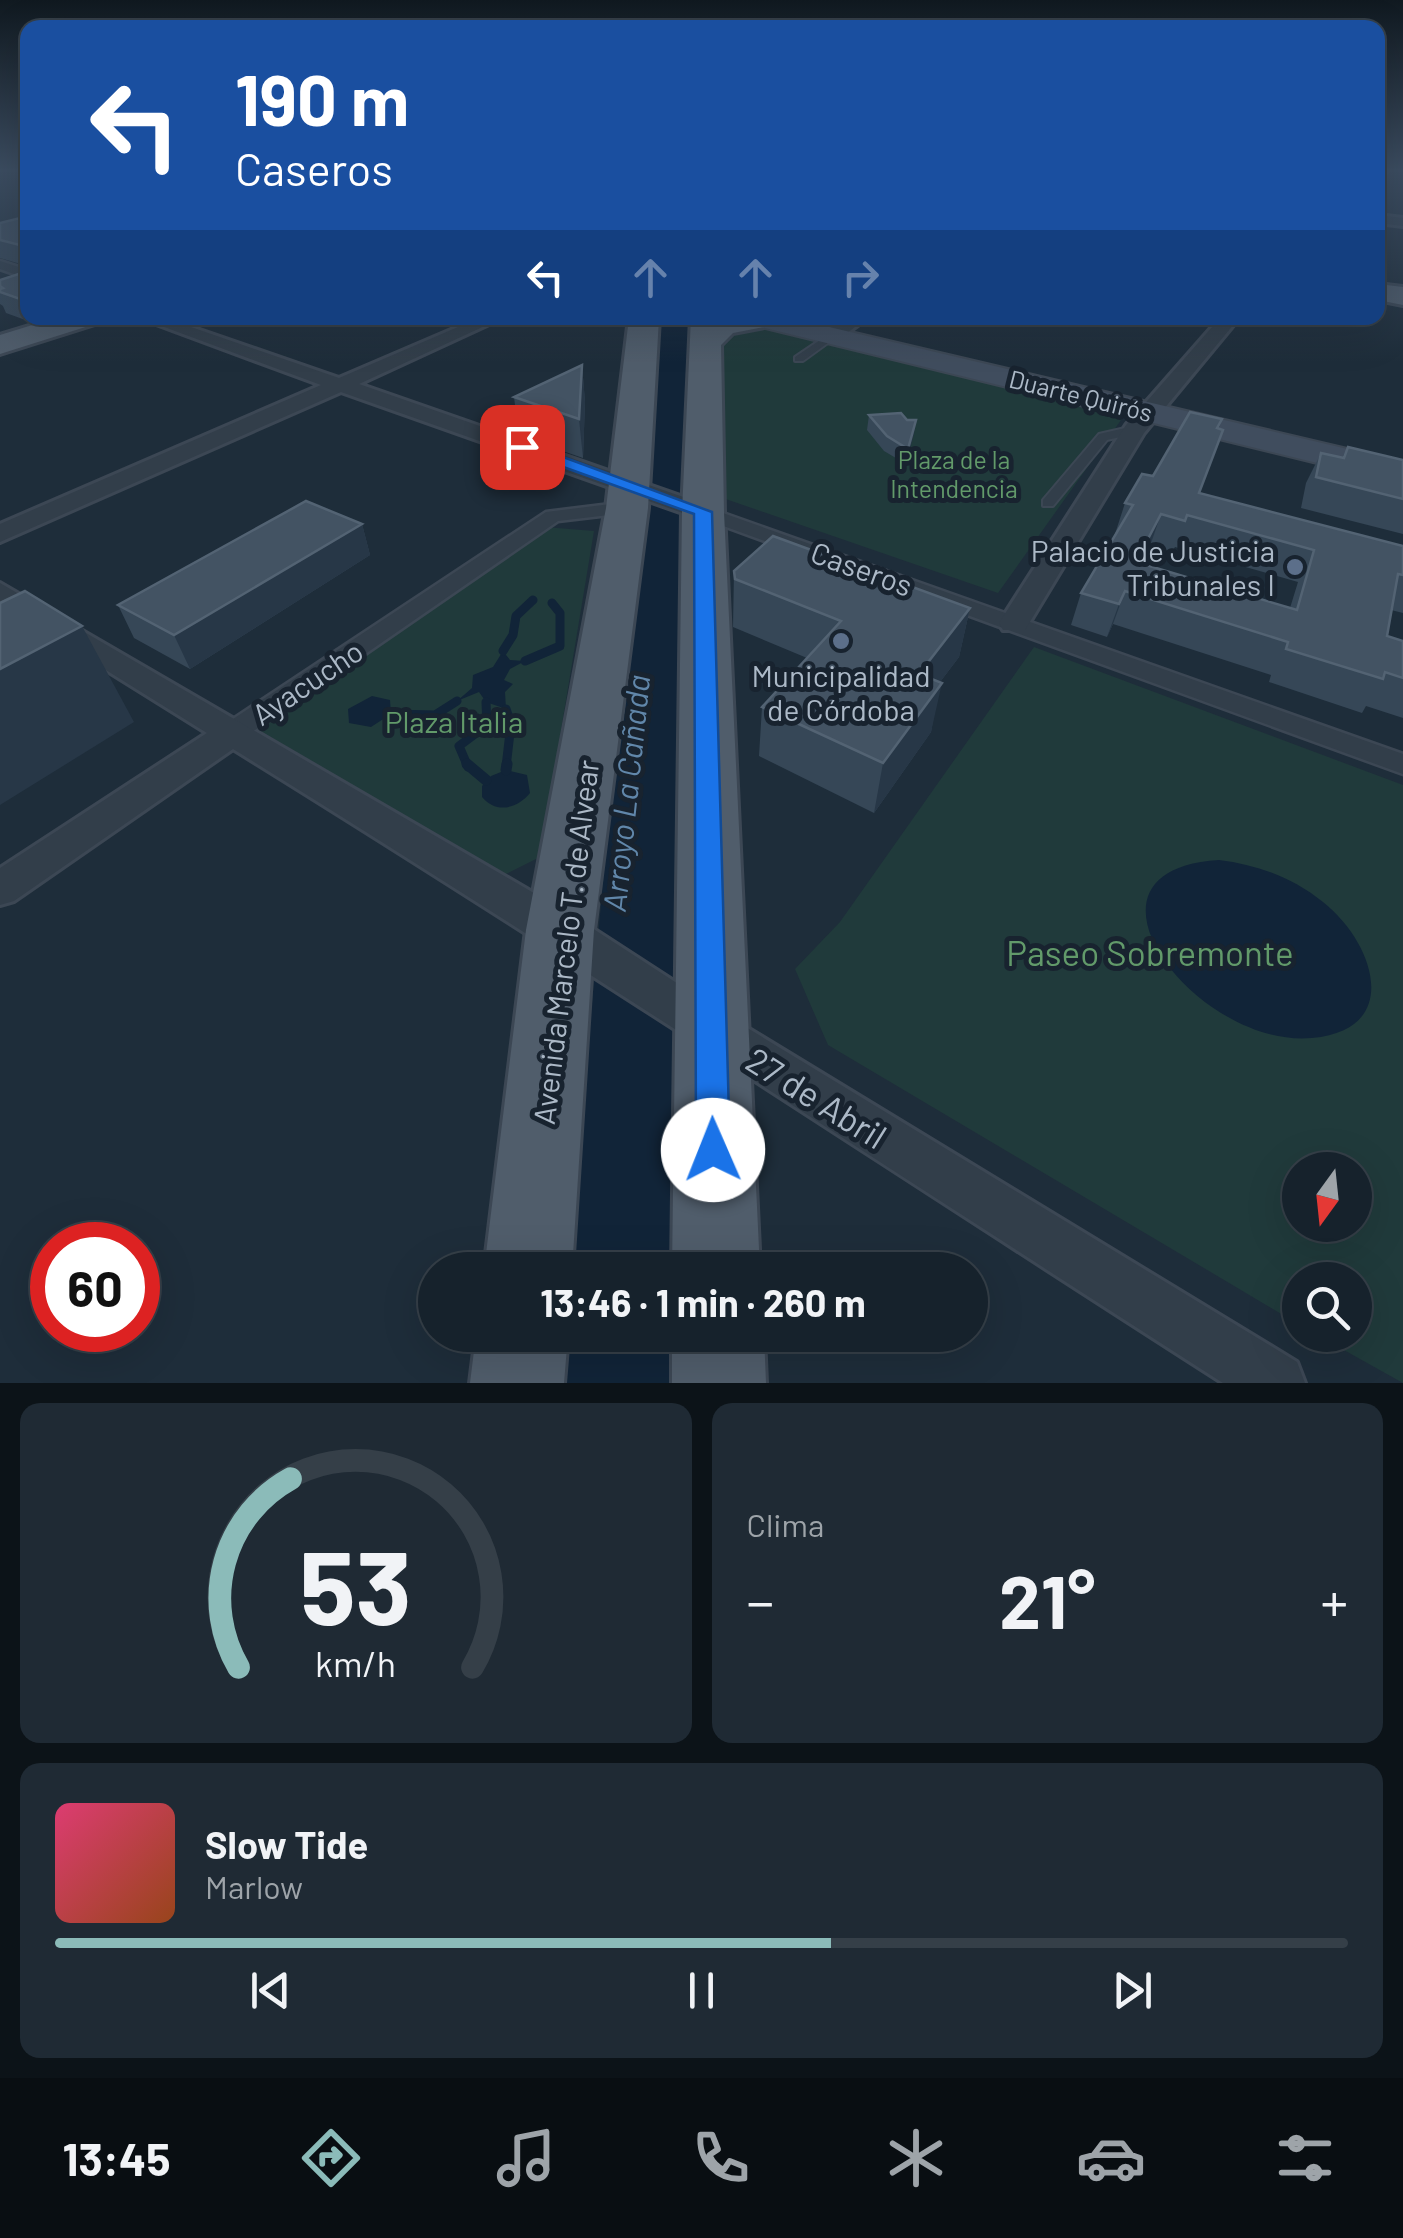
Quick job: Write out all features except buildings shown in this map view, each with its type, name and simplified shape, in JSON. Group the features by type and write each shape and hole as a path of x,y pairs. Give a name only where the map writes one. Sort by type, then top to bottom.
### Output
{"main road":[{"path":"0,344 61,325"},
{"name":"Avenida Marcelo T. de Alvear","path":"530,1252 560,930 628,497 643,325"},
{"name":"Duarte Quirós","path":"790,325 1138,416 1403,473"},
{"path":"707,330 703,512 716,1252"},
{"path":"517,1383 520,1352"},
{"path":"718,1352 719,1383"}],"street":[{"name":"Caseros","path":"170,325 343,383 628,497 703,512 1403,764"},
{"path":"0,534 477,325"},
{"path":"832,335 847,325"},
{"path":"1014,623 1138,416 1223,325"},
{"name":"Ayacucho","path":"0,889 553,516 628,497"},
{"name":"27 de Abril","path":"0,592 560,930 710,1030 1276,1383"}],"lane":[{"path":"799,359 832,335"},
{"path":"1048,503 1103,437 1138,416"}],"green space":[{"name":"Plaza de la Intendencia","path":"755,325 1126,413 998,593 714,495 719,339"},
{"name":"Plaza Italia","path":"545,527 594,531 540,857 504,875 257,729"},
{"name":"Paseo Sobremonte","path":"1034,647 1403,785 1403,1383 1347,1352 1372,1352 1372,1262 1282,1262 1282,1314 828,1045 795,969 840,922"}],"water":[{"name":"Arroyo La Cañada","path":"653,325 689,325 678,1252 570,1252"},
{"path":"503,651 510,660 525,661 510,669 504,680 513,684 505,692 506,709 486,702 479,692 457,701 472,688 473,675 493,667"},
{"path":"372,696 390,700 391,714 371,727 349,723 348,709"},
{"path":"506,770 527,775 530,793 513,806 494,806 482,797 482,786 491,776"},
{"path":"1219,860 1287,879 1311,893 1341,919 1356,939 1371,982 1369,1002 1359,1019 1341,1032 1312,1038 1269,1034 1227,1016 1190,989 1162,957 1147,924 1149,894 1172,871"},
{"path":"560,1352 678,1352 678,1383 557,1383"}],"waterway":[{"path":"503,651 513,635 516,616 533,600"},
{"path":"525,661 560,646 560,613 552,603"},
{"path":"391,714 435,715 457,701"},
{"path":"468,767 459,746 487,725 486,702"},
{"path":"506,709 511,724 506,767"},
{"path":"467,764 486,780"},
{"path":"506,770 507,764"}],"place":[{"name":"Palacio de Justicia Tribunales I","path":"1295,567"},
{"name":"Municipalidad de Córdoba","path":"841,641"}],"route":[{"path":"522,447 703,512 713,1150"}]}
